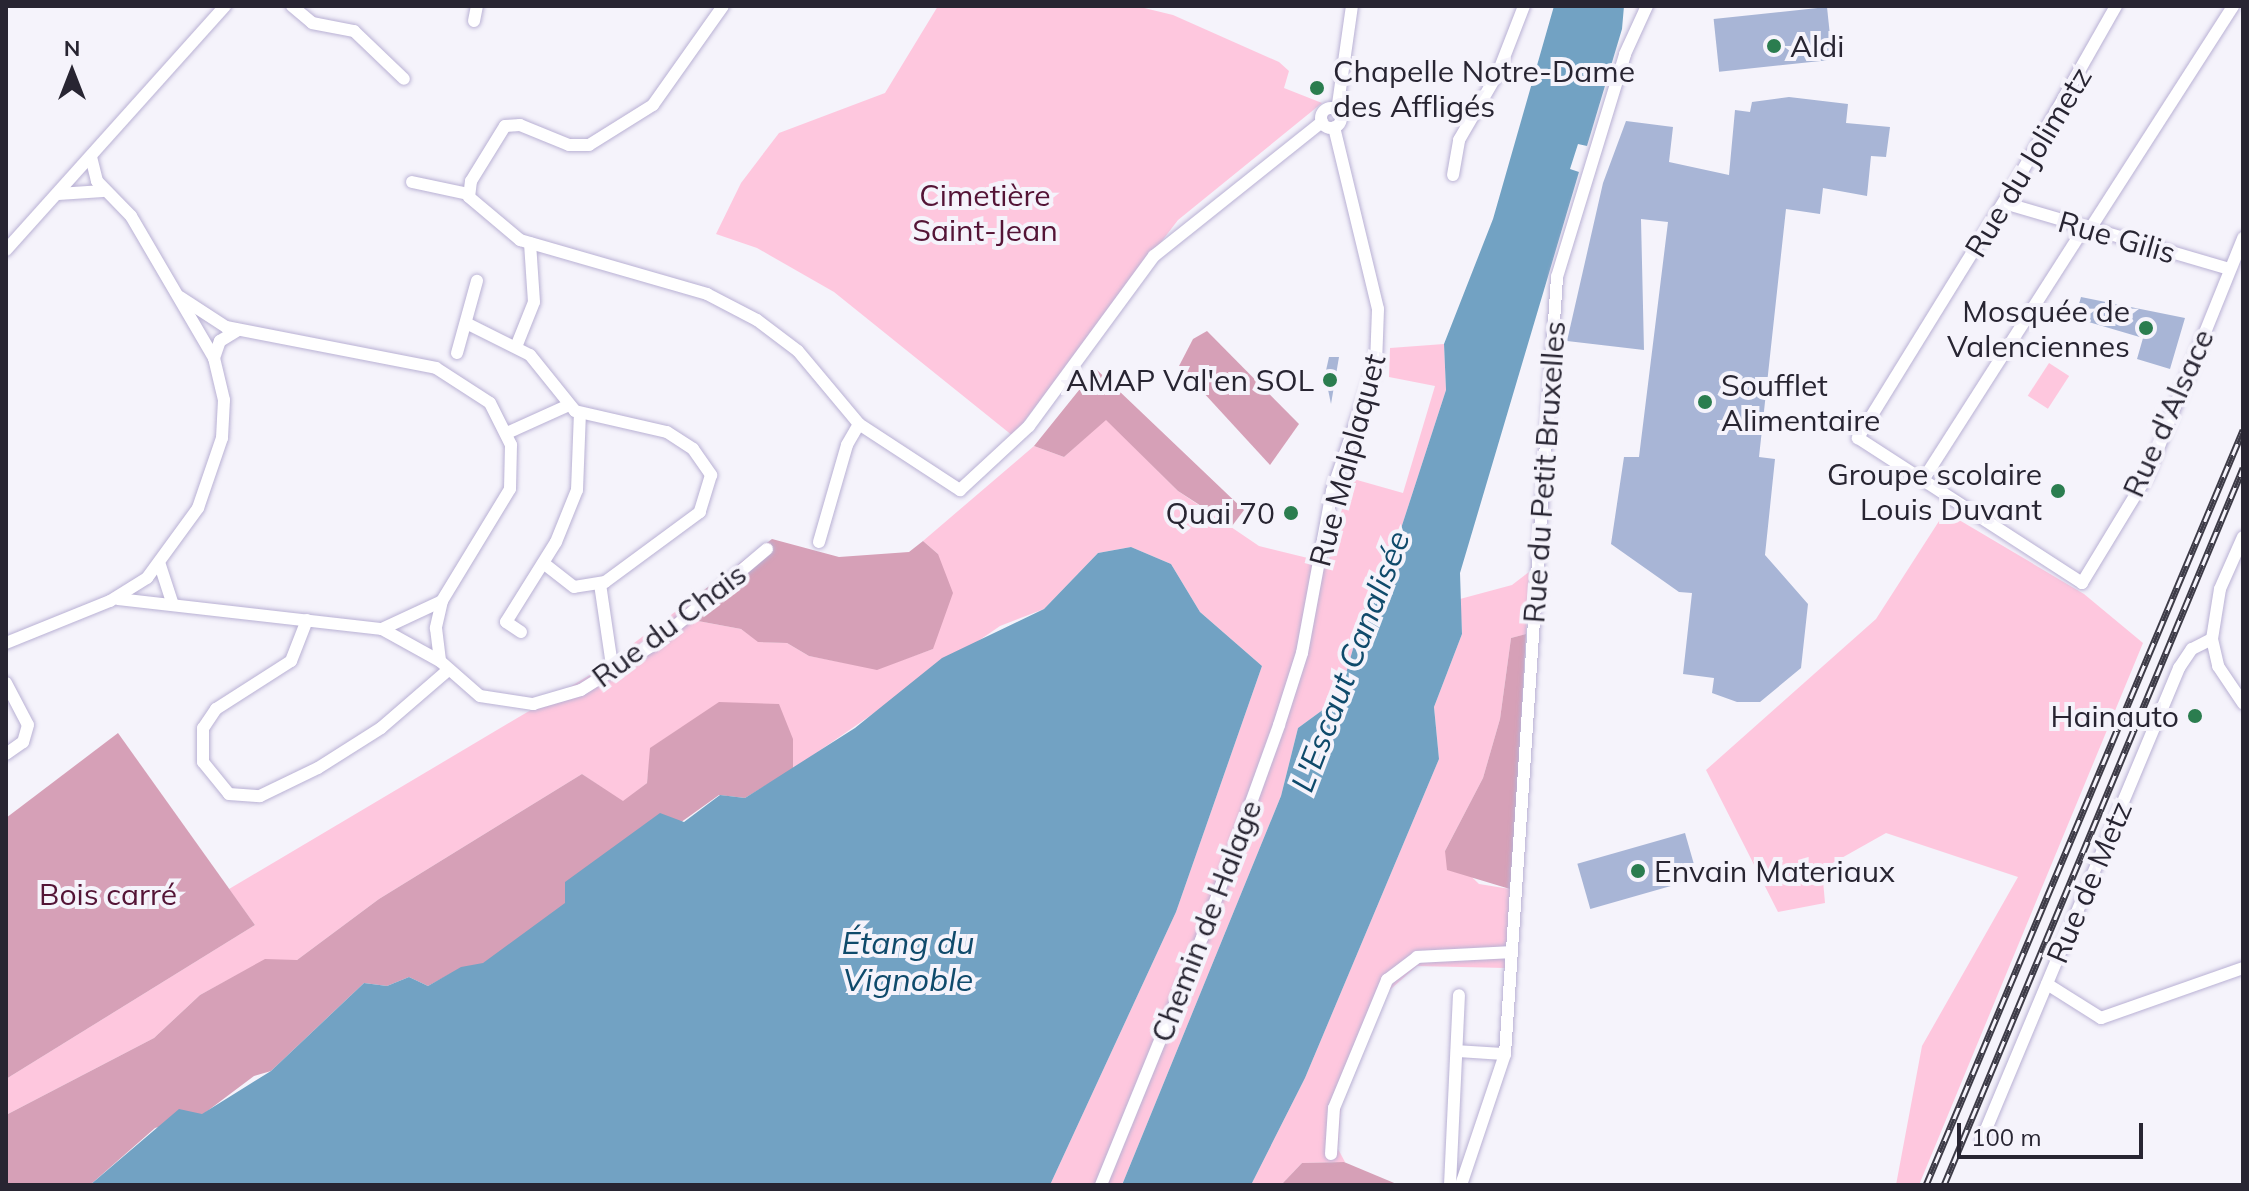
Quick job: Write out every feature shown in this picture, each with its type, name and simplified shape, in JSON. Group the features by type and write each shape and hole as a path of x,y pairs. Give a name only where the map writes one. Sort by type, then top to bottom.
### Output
{"street":[{"path":"6,250 225,6"},
{"path":"292,6 312,23 354,31 404,79"},
{"path":"474,21 477,6"},
{"path":"468,194 494,135 505,126 520,125 569,145 589,145 653,105 723,6"},
{"path":"412,182 468,194 476,207 530,243 734,307 791,345 859,424 960,490 1029,426 1164,247 1328,125 1324,111 1337,111 1352,6"},
{"path":"1453,175 1459,140 1498,73 1524,6"},
{"name":"Rue du Petit Bruxelles","path":"1461,1185 1505,1054 1557,277 1625,54 1647,6"},
{"name":"Rue du Jolimetz","path":"1923,480 1858,438 2004,203 2116,6"},
{"path":"1923,480 2233,6"},
{"name":"Rue Malplaquet","path":"1302,653 1329,502 1380,341 1376,301 1328,125"},
{"path":"6,643 110,601 160,565 198,508 218,458 224,409 214,358 131,216 103,191 91,157"},
{"path":"58,194 103,191"},
{"name":"Rue Gilis","path":"2004,203 2230,269"},
{"name":"Rue d'Alsace","path":"1923,480 2082,583 2147,476 2243,238"},
{"path":"516,347 534,302 530,243"},
{"path":"457,353 470,325 477,281"},
{"path":"180,297 205,319 238,330 436,368 485,398 507,433 513,464 508,497 442,601 435,636 443,666 381,728 318,768 260,796 229,794 203,762 203,728 216,709 291,661 307,620"},
{"path":"470,325 516,347 539,363 574,409 577,490 543,563 506,622 521,632"},
{"path":"214,358 220,341 238,330"},
{"path":"507,433 574,409 667,432 693,449 711,475 700,512 600,584 568,585 543,563"},
{"path":"819,542 847,445 859,424"},
{"path":"2243,537 2220,589 2212,639 2218,666 2237,686 2243,703"},
{"name":"Rue du Chais","path":"110,601 172,603 382,629 443,666 480,696 516,705 561,698 613,672 767,549"},
{"path":"160,565 172,603"},
{"path":"600,584 613,672"},
{"path":"382,629 442,601"},
{"name":"Rue de Metz","path":"1982,1139 2179,668 2192,649 2212,639"},
{"name":"Chemin de Halage","path":"1101,1185 1202,938 1302,653"},
{"path":"6,683 28,725 23,742 6,754"},
{"path":"1331,1154 1332,1114 1384,984 1411,958 1512,952"},
{"path":"2047,984 2101,1018 2243,968"},
{"path":"1450,1185 1459,995"},
{"path":"1457,1051 1505,1054"}],"green space":[{"name":"Cimetière Saint-Jean","path":"938,6 1136,6 1173,15 1279,62 1289,71 1284,88 1322,103 1178,220 1013,436 834,292 757,248 716,234 741,183 779,133 885,93"},
{"path":"1207,331 1299,424 1270,465 1179,366 1193,339"},
{"path":"1444,344 1446,390 1394,550 1368,596 1339,698 1298,728 1281,796 1122,1185 1050,1185 1176,912 1262,666 1200,612 1171,564 1131,547 1098,553 1044,609 1000,626 793,769 793,739 682,727 651,748 647,783 623,802 582,774 379,899 297,960 265,960 200,995 154,1038 6,1115 6,1079 255,925 229,889 600,669 688,602 698,621 741,629 759,642 787,643 809,656 877,669 933,649 938,554 923,541 1034,446 1064,457 1106,419 1178,491 1259,546 1328,563 1350,478 1403,493 1435,386 1389,377 1390,348"},
{"path":"2049,363 2069,376 2048,409 2028,396"},
{"path":"1096,369 1244,510 1232,526 1178,491 1106,420 1064,457 1034,446"},
{"path":"1949,514 2084,594 2143,643 1919,1185 1896,1185 1922,1046 2018,877 1886,833 1822,869 1825,903 1778,912 1706,770 1876,619 1941,518 1946,522"},
{"path":"772,539 839,557 909,552 923,541 938,554 953,593 933,649 877,670 809,656 787,643 758,642 741,629 698,621 688,602"},
{"path":"1529,572 1526,634 1511,638 1500,719 1483,778 1445,851 1479,884 1510,889 1505,968 1417,966 1385,994 1341,1105 1338,1149 1345,1162 1302,1163 1281,1185 1251,1185 1305,1078 1439,759 1434,707 1462,634 1460,599 1512,585"},
{"path":"1526,634 1510,889 1447,870 1445,851 1483,778 1500,719 1511,638"},
{"path":"719,702 779,704 793,739 793,769 745,798 719,795 483,964 461,968 428,986 409,977 387,986 364,983 271,1071 254,1076 202,1115 155,1128 90,1185 6,1185 6,1115 154,1038 200,995 265,959 297,960 379,899 582,774 623,801 647,783 650,748"},
{"name":"Bois carré","path":"118,733 255,925 6,1079 6,818"},
{"path":"1344,1162 1399,1185 1281,1185 1302,1163"}],"water":[{"name":"L'Escaut Canalisée","path":"1554,6 1624,6 1622,29 1587,146 1578,144 1570,169 1579,172 1460,573 1462,634 1434,707 1439,759 1305,1078 1251,1185 1122,1185 1281,796 1298,728 1339,698 1368,596 1394,550 1446,390 1444,344 1493,219"},
{"name":"Étang du Vignoble","path":"1131,547 1171,564 1200,612 1262,666 1176,912 1050,1185 90,1185 179,1109 202,1114 271,1071 364,983 387,986 409,977 428,986 461,967 483,963 565,903 565,882 660,813 684,822 720,795 745,798 855,728 942,658 1044,609 1098,553"}],"building":[{"name":"Aldi","path":"1827,7 1833,60 1719,72 1714,19"},
{"name":"Soufflet Alimentaire","path":"1789,97 1848,104 1846,123 1890,127 1886,157 1871,156 1867,196 1823,188 1820,214 1786,209 1759,457 1775,459 1765,555 1808,604 1801,668 1760,702 1737,702 1712,693 1714,678 1683,674 1692,593 1679,592 1611,544 1624,457 1639,457 1668,222 1641,219 1644,350 1567,341 1603,183 1626,121 1673,127 1669,162 1729,175 1735,110 1750,112 1752,102"},
{"name":"Mosquée de Valenciennes","path":"2081,297 2185,318 2170,369 2137,359 2143,338 2075,318"},
{"name":"AMAP Val'en SOL","path":"1329,357 1339,357 1331,404 1325,375"},
{"name":"Envain Materiaux","path":"1685,833 1698,878 1590,909 1577,864"}],"railway":[{"path":"1926,1185 2243,430"},
{"path":"1944,1185 2243,468"}],"place":[{"name":"Aldi","path":"1774,46"},
{"name":"Chapelle Notre-Dame des Affligés","path":"1317,88"},
{"name":"Mosquée de Valenciennes","path":"2146,328"},
{"name":"AMAP Val'en SOL","path":"1330,380"},
{"name":"Soufflet Alimentaire","path":"1705,402"},
{"name":"Groupe scolaire Louis Duvant","path":"2058,491"},
{"name":"Quai 70","path":"1291,513"},
{"name":"Hainauto","path":"2195,716"},
{"name":"Envain Materiaux","path":"1638,871"}]}
